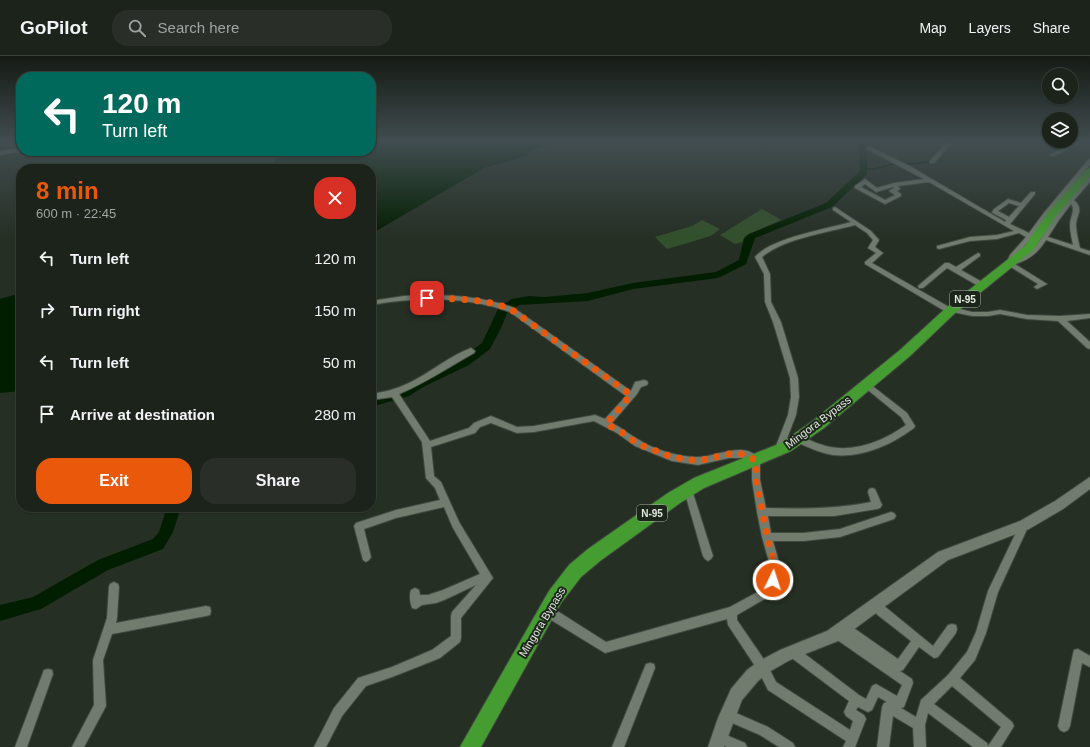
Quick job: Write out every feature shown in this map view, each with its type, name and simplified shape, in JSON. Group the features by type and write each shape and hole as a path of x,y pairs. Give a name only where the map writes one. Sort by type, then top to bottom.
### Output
{"highway":[{"name":"Mingora Bypass","path":"470,747 555,597 575,571 594,555 699,483 756,461 778,451 798,439 905,353 951,310 1029,248 1053,213 1088,173"}],"main road":[{"path":"718,742 733,698 747,679 779,658 826,640 943,556 1024,525 1059,506 1090,482"}],"street":[{"path":"918,173 1007,222"},
{"path":"1009,264 1012,256 1030,236 1045,215 1080,173"},
{"path":"1009,264 1022,261 1040,246 1055,220 1090,179"},
{"path":"894,186 897,189 892,191 898,195 884,202 857,187 865,181 876,190 894,186 929,180"},
{"path":"1082,188 1090,192"},
{"path":"1007,222 1033,193"},
{"path":"1022,205 1008,200 995,212 1019,231 1030,236"},
{"path":"1071,200 1076,204 1077,211 1074,216 1073,231 1077,248"},
{"path":"835,209 868,232 876,240 871,248 880,253 867,263 951,310 972,314 1000,312 1027,317 1060,319 1090,316"},
{"path":"778,451 792,415 795,397 794,378 777,322 768,302 767,274 758,257 769,249 782,244 856,223"},
{"path":"939,247 970,239 997,237 1019,231"},
{"path":"1045,238 1090,253"},
{"path":"957,270 978,255"},
{"path":"1009,264 1044,284 1037,287"},
{"path":"921,286 947,265 982,285"},
{"path":"376,302 414,298 465,300 502,306 512,310 631,395"},
{"path":"1060,319 1090,346"},
{"path":"376,397 395,397 440,368 471,351"},
{"path":"606,424 631,395 638,384 644,383"},
{"path":"798,439 817,447 834,451 855,450 889,440 902,434 911,426 904,415 866,384"},
{"path":"320,747 338,712 362,682 392,672 436,654 456,638 456,616 488,578 456,525 438,485 430,478 427,445 395,397"},
{"path":"427,445 472,431 476,425 490,419 516,430 534,430 550,425 595,418 620,431 638,444 672,457 698,461 729,454 746,454 756,461 756,480 767,537 776,569 769,590 732,612 605,648 547,611"},
{"path":"688,490 708,556"},
{"path":"762,512 816,513 856,510 877,505 872,492"},
{"path":"366,557 359,526 396,514 445,503"},
{"path":"767,537 803,537 840,533 891,516"},
{"path":"920,747 919,725 925,704 952,679 973,650 981,633 993,591 1024,525"},
{"path":"415,593 416,604 419,600 446,594 474,580 484,577"},
{"path":"78,747 100,706 98,660 112,618 114,587"},
{"path":"874,605 917,641 934,653 952,629"},
{"path":"109,629 206,611"},
{"path":"732,612 732,621 763,668 772,686 850,743 860,719 850,712 855,699"},
{"path":"841,630 899,666 917,641"},
{"path":"793,652 855,699 868,706 876,690 900,702 908,683 841,630"},
{"path":"1064,726 1078,654 1090,662"},
{"path":"618,747 650,668"},
{"path":"21,747 48,674"},
{"path":"952,679 1008,726 994,747"},
{"path":"925,704 983,747"},
{"path":"883,747 888,707 919,725"},
{"path":"727,715 764,731 789,747"},
{"path":"718,742 741,747"}],"shaded area":[{"path":"376,173 475,173 376,231"},
{"path":"762,209 781,220 745,236 742,242 735,244 720,235"},
{"path":"702,220 720,229 711,236 667,249 655,237 692,226"},
{"path":"16,294 16,391 0,393 0,299"}],"waterway":[{"path":"376,401 405,393 421,383 465,362 486,346 497,326 499,316 503,310 516,302 588,297 633,286 718,275 743,262 749,239 752,236 829,205 863,173"},
{"path":"0,613 36,604 103,565 158,544 164,537 172,512"}],"route":[{"path":"427,298 465,300 502,306 512,310 631,395 606,424 620,431 638,444 672,457 685,460 698,461 729,454 746,454 756,461 756,480 768,541 776,569 773,580"}]}
